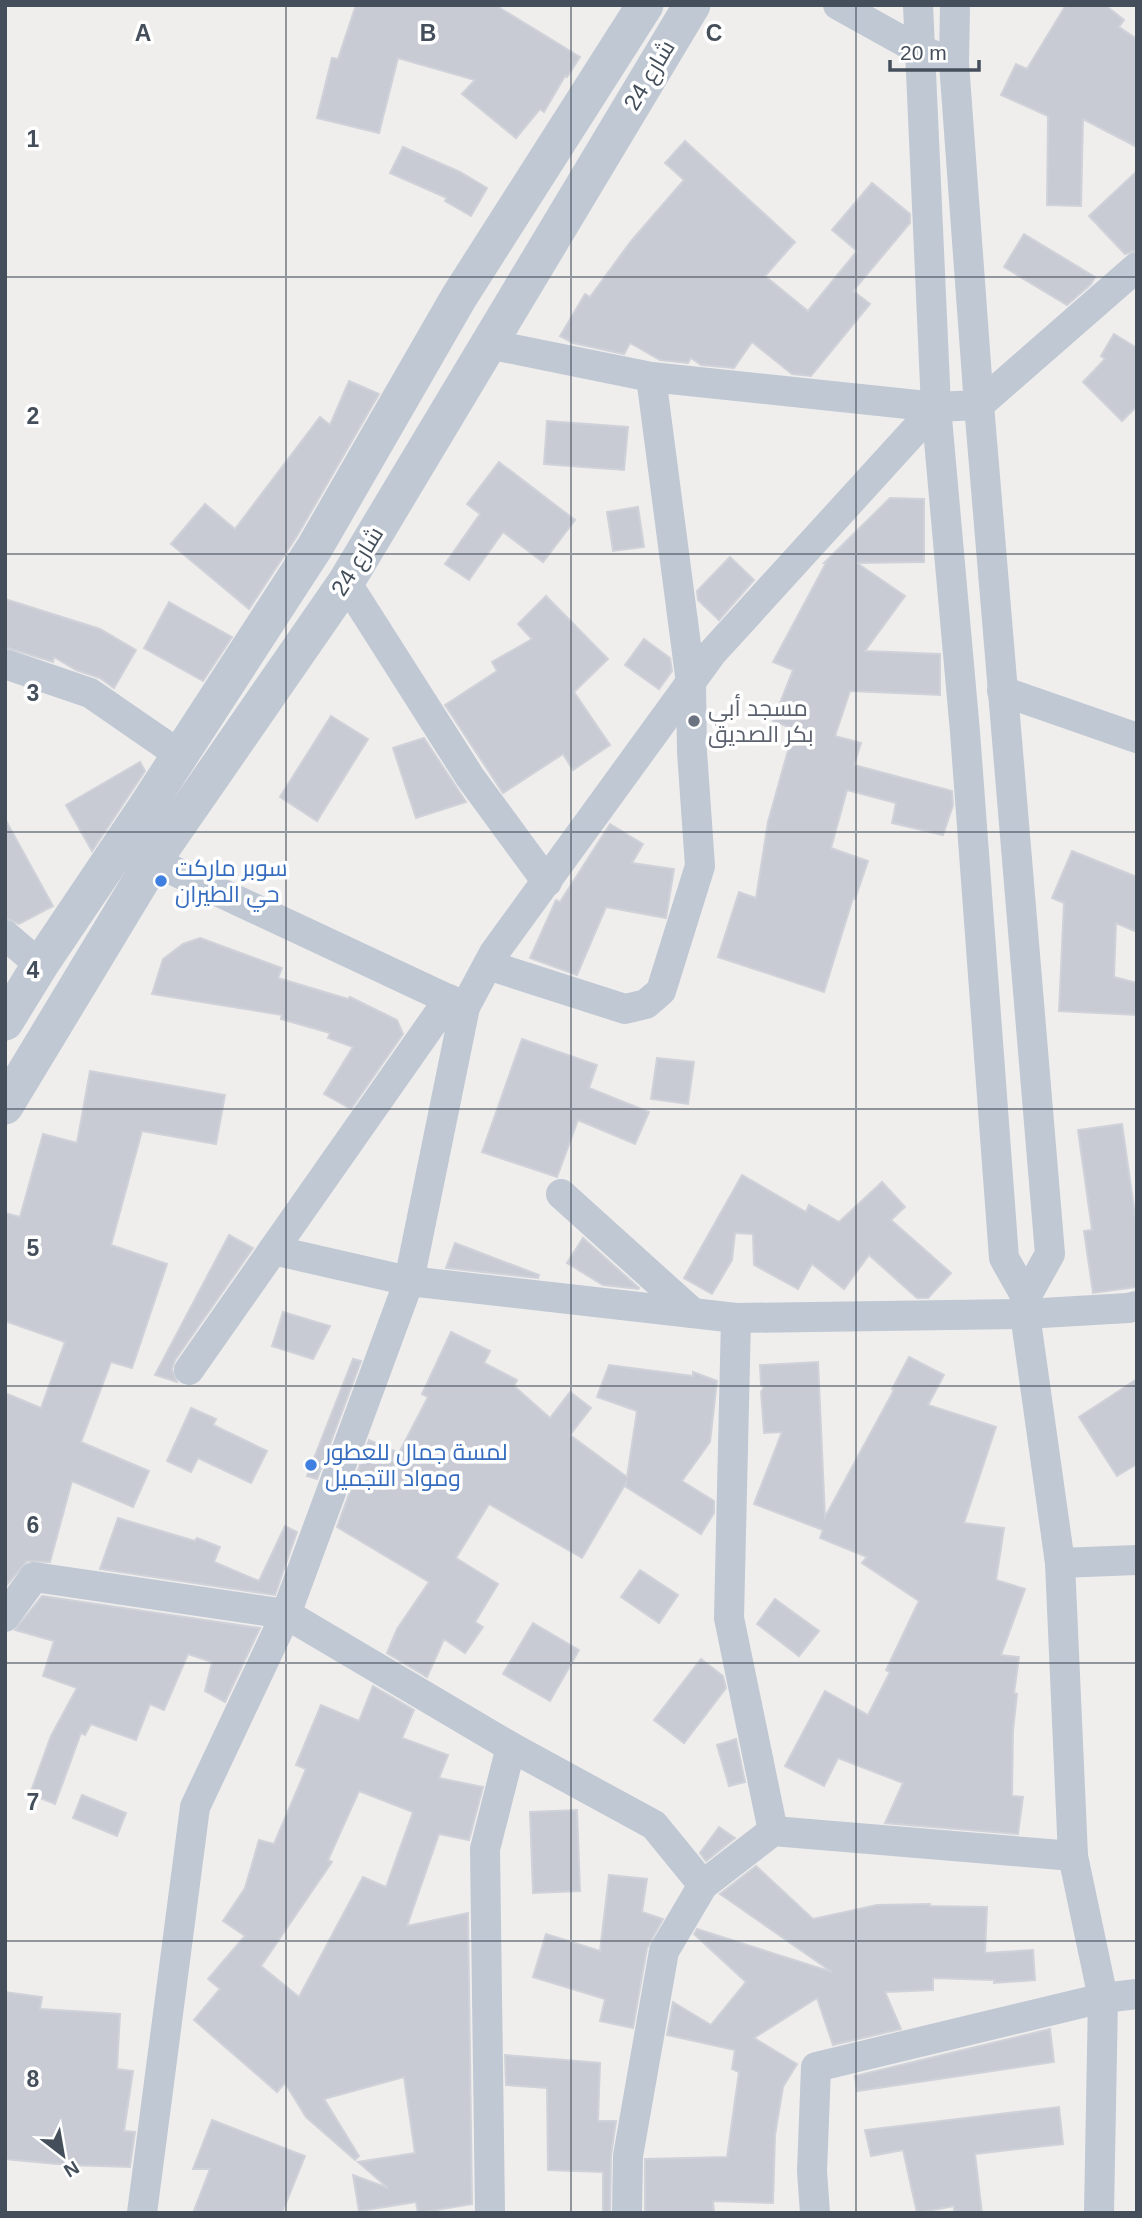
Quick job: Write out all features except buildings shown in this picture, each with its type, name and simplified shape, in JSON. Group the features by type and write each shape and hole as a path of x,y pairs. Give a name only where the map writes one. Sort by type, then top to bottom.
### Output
{"street":[{"name":"شارع 24","path":"5,1022 314,547 459,297 645,5"},
{"name":"شارع 24","path":"5,1106 153,860 346,582 692,5"},
{"path":"838,5 919,50 954,63"},
{"path":"918,5 936,407 965,732 1004,1258 1026,1305 1060,1563 1073,1856 1103,1998 1099,2213"},
{"path":"955,5 954,63 979,405 1050,1254 1026,1305"},
{"path":"488,344 650,377 936,407 979,405 1137,267"},
{"path":"488,965 625,1009 646,1003 661,991 700,866 692,752 691,683 650,377"},
{"path":"189,1370 273,1250 488,965 494,953 712,653 936,407"},
{"path":"346,582 470,777 547,882"},
{"path":"5,664 90,693 180,755"},
{"path":"1002,691 1137,738"},
{"path":"153,860 457,1003"},
{"path":"5,935 40,965"},
{"path":"142,2213 194,1807 286,1614 409,1282 457,1003"},
{"path":"561,1194 693,1313"},
{"path":"273,1250 409,1282 736,1318 1026,1305 1137,1306"},
{"path":"736,1318 729,1618 773,1831"},
{"path":"1060,1563 1137,1560"},
{"path":"5,1617 34,1577 286,1614 511,1747 654,1825 703,1885"},
{"path":"490,2213 485,1849 511,1747"},
{"path":"627,2213 628,2156 664,1951 703,1885 773,1831 1073,1856"},
{"path":"815,2213 812,2171 816,2067 1103,1998 1137,1994"}],"place":[{"name":"مسجد أبي بكر الصديق","path":"694,721"},
{"name":"سوبر ماركت حي الطيران","path":"161,881"},
{"name":"لمسة جمال للعطور ومواد التجميل","path":"311,1465"}]}
